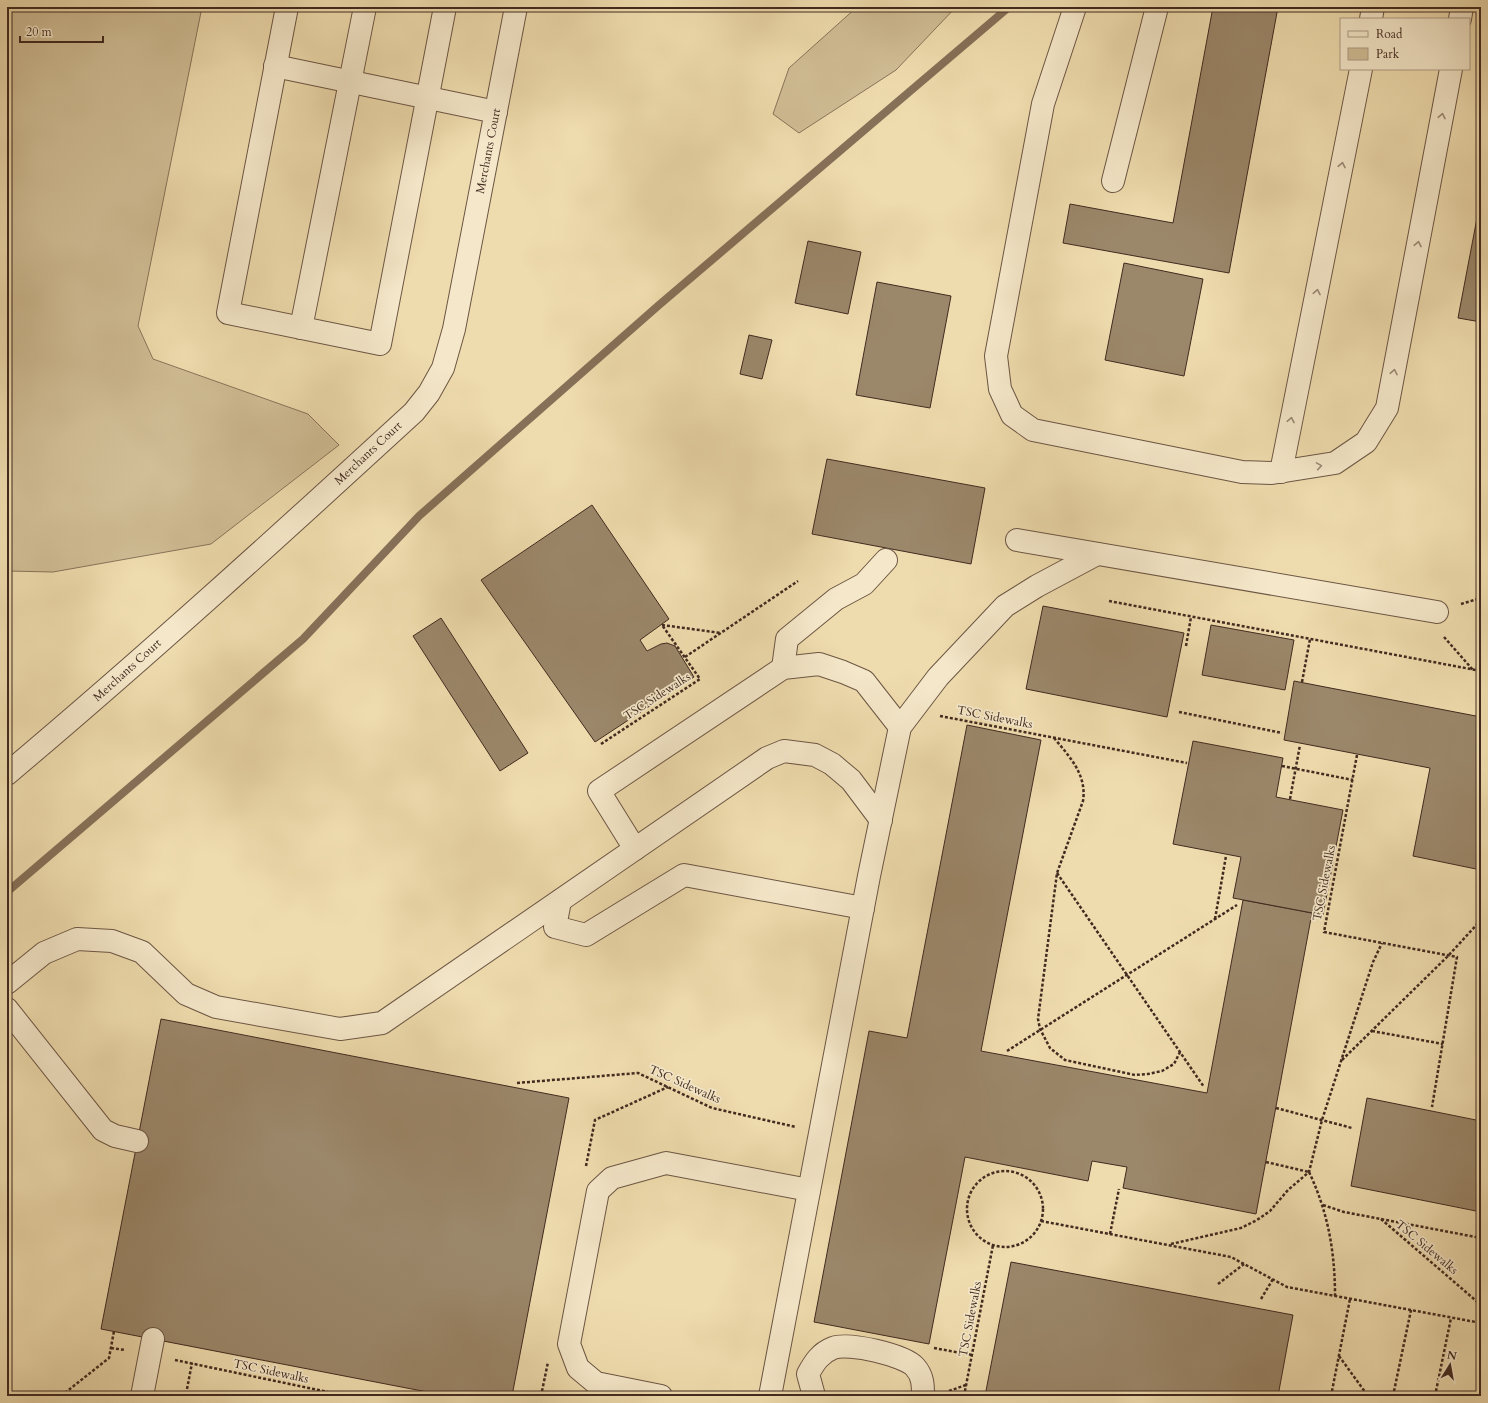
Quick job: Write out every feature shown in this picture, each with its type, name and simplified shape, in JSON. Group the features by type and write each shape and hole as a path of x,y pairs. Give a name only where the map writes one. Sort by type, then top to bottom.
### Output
{"street":[{"path":"287,7 228,313 380,344 445,7"},
{"path":"302,328 365,7"},
{"name":"Merchants Court","path":"7,774 81,712 293,523 414,412 429,394 443,368 454,329 516,7"},
{"path":"1076,7 1043,104 996,356 1000,389 1012,414 1033,430 1242,472 1272,474 1334,463 1366,442 1387,408 1451,70"},
{"path":"1113,181 1157,7"},
{"path":"1371,18 1373,7"},
{"path":"1460,18 1462,7"},
{"path":"275,66 496,112"},
{"path":"1281,472 1361,70"},
{"path":"1017,540 1428,611"},
{"path":"770,1396 863,908 900,727 938,677 1005,606 1037,586 1097,554"},
{"path":"783,668 788,638 836,600 864,584 886,560"},
{"path":"636,849 599,791 783,668 819,664 864,681 900,727"},
{"path":"7,983 44,953 77,939 112,941 142,952 186,994 216,1007 340,1029 382,1023 767,758 784,751 815,755 832,764 851,780 881,820"},
{"path":"560,901 555,927 586,935 684,875 863,908"},
{"path":"7,1009 103,1130 115,1136 137,1141"},
{"path":"661,1396 596,1383 578,1368 569,1344 598,1190 612,1178 666,1163 809,1190"},
{"path":"814,1396 808,1374 818,1358 833,1348 847,1346 898,1357 915,1366 923,1380 923,1396"},
{"path":"142,1396 152,1347"}],"path":[{"name":"TSC Sidewalks","path":"685,657 798,581"},
{"path":"1109,601 1481,671"},
{"path":"1428,611 1473,670"},
{"path":"1186,646 1191,617"},
{"name":"TSC Sidewalks","path":"601,744 700,679 662,625 721,633"},
{"path":"1302,682 1310,639"},
{"path":"1180,712 1282,733"},
{"name":"TSC Sidewalks","path":"939,716 1187,763"},
{"path":"1054,738 1071,759 1082,777 1085,789 1084,801 1057,873 1038,1019 1040,1029 1050,1048 1065,1060 1135,1075 1162,1071 1174,1064 1180,1052"},
{"path":"1290,799 1300,745"},
{"name":"TSC Sidewalks","path":"1357,755 1324,932 1448,956"},
{"path":"1282,766 1353,780"},
{"path":"1214,919 1226,856"},
{"path":"1057,873 1204,1087"},
{"path":"1007,1051 1237,904"},
{"path":"1341,1061 1448,956 1481,920"},
{"path":"1168,1245 1240,1228 1257,1220 1270,1211 1288,1190 1309,1172 1322,1120 1373,962 1382,943"},
{"path":"1432,1107 1457,957 1448,956"},
{"path":"1372,1031 1443,1044"},
{"name":"TSC Sidewalks","path":"517,1083 638,1073 712,1108 820,1132"},
{"path":"1276,1108 1352,1128"},
{"path":"1266,1162 1309,1172"},
{"path":"1005,1171 1018,1173 1030,1180 1038,1190 1042,1203 1041,1221 1037,1230 1028,1240 1016,1245 1002,1247 993,1245 980,1238 972,1229 967,1216 967,1203 972,1189 980,1179 992,1173 1005,1171"},
{"path":"1309,1172 1323,1205 1335,1262 1335,1296"},
{"path":"1110,1234 1119,1189"},
{"name":"TSC Sidewalks","path":"1323,1205 1344,1212 1481,1238"},
{"name":"TSC Sidewalks","path":"1380,1219 1481,1305"},
{"path":"1041,1221 1231,1257 1288,1287 1481,1323"},
{"name":"TSC Sidewalks","path":"964,1396 993,1245"},
{"path":"1218,1284 1244,1264"},
{"path":"1262,1299 1273,1279"},
{"path":"1331,1396 1350,1299"},
{"path":"1393,1396 1410,1310"},
{"path":"1435,1396 1451,1318"},
{"path":"61,1396 109,1358 114,1331"},
{"name":"TSC Sidewalks","path":"111,1348 152,1347 192,1363 347,1396"},
{"path":"1339,1355 1368,1396"},
{"path":"187,1389 192,1363"}],"green space":[{"path":"7,7 202,7 138,326 153,359 308,414 339,445 211,544 53,572 7,571"},
{"path":"857,7 956,7 896,70 799,133 773,114 789,68"}],"building":[{"path":"1213,7 1278,7 1229,273 1063,243 1070,204 1173,223"},
{"path":"1481,197 1481,322 1458,318"},
{"path":"808,241 861,252 848,314 795,303"},
{"path":"1124,263 1203,279 1184,376 1105,360"},
{"path":"877,282 951,296 930,408 856,395"},
{"path":"749,335 772,340 762,379 740,374"},
{"path":"827,459 985,488 971,564 812,534"},
{"path":"592,505 669,619 640,640 647,651 661,644 667,643 675,646 694,677 595,742 481,580"},
{"path":"1043,606 1184,633 1167,717 1026,689"},
{"path":"441,618 528,753 500,771 413,636"},
{"path":"1211,625 1294,640 1285,690 1202,675"},
{"path":"1294,681 1481,717 1481,870 1413,856 1430,768 1284,740"},
{"path":"967,725 1041,740 981,1051 1207,1093 1243,900 1312,913 1256,1214 1123,1188 1127,1167 1092,1161 1088,1181 965,1157 929,1344 814,1322 869,1031 907,1038"},
{"path":"1193,741 1283,758 1276,797 1343,810 1323,915 1233,898 1241,857 1173,844"},
{"path":"161,1019 569,1098 512,1396 448,1396 101,1329"},
{"path":"1367,1098 1481,1121 1481,1212 1351,1186"},
{"path":"1011,1262 1293,1315 1278,1396 985,1396"}],"waterway":[{"path":"7,892 303,639 419,516 659,305 1009,7"}]}
